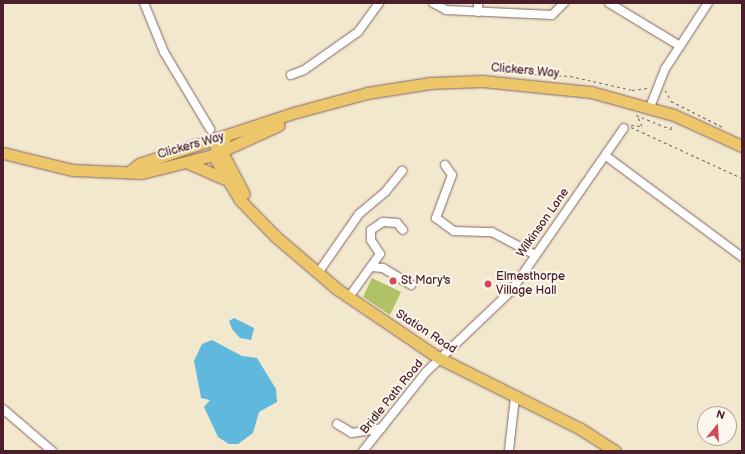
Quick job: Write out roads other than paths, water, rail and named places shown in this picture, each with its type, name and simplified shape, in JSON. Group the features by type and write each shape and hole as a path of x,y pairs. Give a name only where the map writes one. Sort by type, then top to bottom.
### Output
{"main road":[{"name":"Clickers Way","path":"130,171 139,164 367,93 430,84 482,81 591,92 650,107 742,146"},
{"name":"Clickers Way","path":"3,153 73,170 130,171 142,173 185,163 217,152 296,118 299,113"},
{"path":"192,148 217,152 226,137"},
{"name":"Station Road","path":"217,152 227,180 275,236 349,297 440,358 515,397 580,428 615,451"},
{"name":"Station Road","path":"217,152 246,203"},
{"path":"185,163 205,168 227,180"}],"street":[{"path":"144,3 164,52 210,129"},
{"path":"291,75 304,70 358,32 379,3"},
{"path":"433,3 446,10 552,15 564,3"},
{"path":"478,3 478,12"},
{"path":"610,3 680,46"},
{"path":"650,107 665,69 708,3"},
{"name":"Wilkinson Lane","path":"440,358 511,291 627,127"},
{"path":"606,156 742,256"},
{"path":"445,165 452,174 436,218 454,231 492,232 535,255"},
{"path":"318,273 359,214 386,191 402,171"},
{"path":"349,297 380,254 371,240 371,230 383,222 397,223 403,230"},
{"path":"371,267 383,268 411,284"},
{"name":"Bridle Path Road","path":"363,451 440,358"},
{"path":"510,450 515,397"},
{"path":"3,409 52,451"},
{"path":"338,424 352,433 382,428"}],"water":[{"path":"234,318 254,328 251,340 240,338 232,329 229,321"},
{"path":"212,340 242,356 257,358 276,389 277,402 259,412 253,433 238,444 229,444 218,437 204,407 210,400 201,398 194,361 202,344"}],"place":[{"name":"St Mary's","path":"393,281"},
{"name":"Elmesthorpe Village Hall","path":"488,284"}]}
